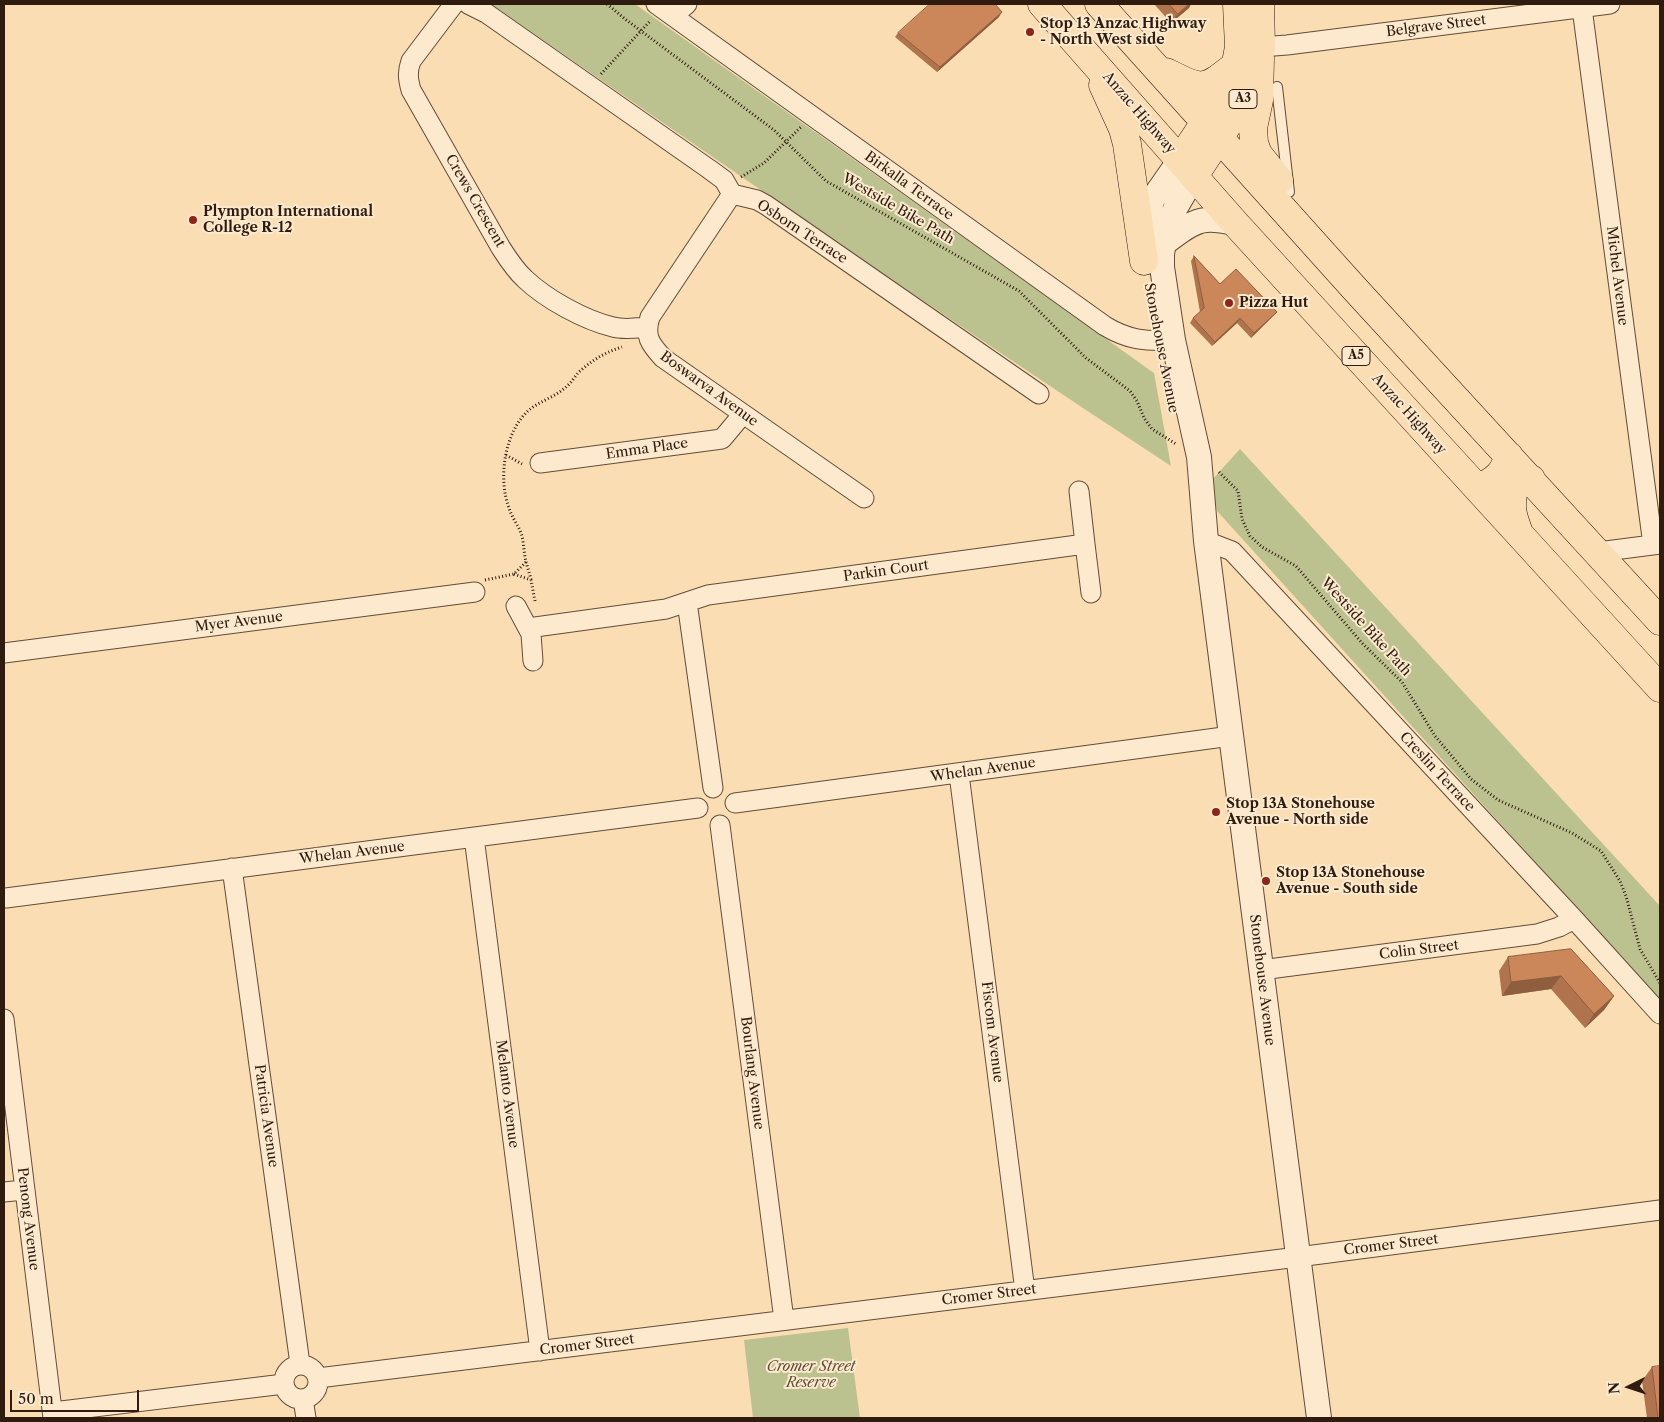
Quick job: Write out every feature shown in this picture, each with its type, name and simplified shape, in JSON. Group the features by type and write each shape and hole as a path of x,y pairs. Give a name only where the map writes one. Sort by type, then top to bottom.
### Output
{"highway":[{"name":"Anzac Highway","path":"1042,4 1092,58 1234,223 1660,688"},
{"path":"1098,4 1156,66 1354,288 1660,621"},
{"name":"A3","path":"1237,4 1239,32 1252,56"},
{"name":"A3","path":"1187,168 1212,129 1234,74 1252,56 1260,4"},
{"path":"1156,66 1192,85 1202,86 1213,82 1252,56 1259,100 1253,128 1254,143 1258,154 1341,249 1354,288"},
{"path":"1092,58 1123,129 1154,252"},
{"path":"1478,489 1498,476 1505,468 1509,456"},
{"path":"1519,534 1511,513 1514,488 1522,482 1531,480"}],"street":[{"name":"Crews Crescent","path":"454,4 411,61 408,69 408,78 412,90 501,248 525,279 538,290 574,312 613,327 626,329 648,327"},
{"path":"468,4 486,13 735,186 650,317 648,327"},
{"path":"664,9 687,4"},
{"name":"Belgrave Street","path":"1252,56 1297,44 1610,4"},
{"name":"Michel Avenue","path":"1582,8 1656,544"},
{"name":"Birkalla Terrace","path":"664,9 1106,326 1130,339 1165,340"},
{"name":"Stonehouse Avenue","path":"1187,168 1152,200 1144,236 1154,252 1165,340 1199,457 1206,542 1230,736 1319,1418"},
{"name":"Osborn Terrace","path":"735,186 766,205 1039,394"},
{"path":"1154,252 1193,224 1204,220 1234,223"},
{"name":"Boswarva Avenue","path":"648,327 648,335 652,346 663,358 864,498"},
{"name":"Emma Place","path":"540,463 722,438 743,414"},
{"path":"1079,491 1091,593"},
{"name":"Creslin Terrace","path":"1206,542 1232,551 1660,1014"},
{"name":"Parkin Court","path":"528,628 666,609 708,595 1085,544"},
{"path":"1598,552 1656,544"},
{"name":"Myer Avenue","path":"4,653 475,592"},
{"path":"687,602 713,788"},
{"path":"516,606 531,634 533,661"},
{"name":"Whelan Avenue","path":"735,804 1230,736"},
{"name":"Fiscom Avenue","path":"958,774 1025,1290"},
{"path":"713,788 721,788 728,791 733,796 735,804 735,811 732,817 720,825 705,821 698,808 702,795 707,790 713,788"},
{"name":"Whelan Avenue","path":"4,900 232,868 698,808"},
{"name":"Bourlang Avenue","path":"720,825 784,1320"},
{"name":"Melanto Avenue","path":"474,837 540,1351"},
{"name":"Patricia Avenue","path":"232,868 300,1364"},
{"name":"Colin Street","path":"1261,970 1537,934 1559,927 1574,919"},
{"name":"Penong Avenue","path":"4,1019 53,1415"},
{"path":"4,1192 24,1190"},
{"name":"Cromer Street","path":"318,1378 1298,1257 1660,1210"},
{"path":"300,1364 311,1368 318,1378 315,1391 303,1399 291,1395 284,1384 285,1375 288,1371 300,1364"},
{"path":"53,1415 284,1384"},
{"path":"303,1399 306,1418"}],"lane":[{"path":"1277,87 1290,192"}],"path":[{"name":"Westside Bike Path","path":"607,4 774,130 826,181 1019,291 1086,358 1130,391 1152,429 1168,439"},
{"path":"590,86 664,9"},
{"path":"735,186 764,163 802,126"},
{"name":"Westside Bike Path","path":"1217,470 1224,475 1238,492 1242,519 1250,536 1262,546 1296,566 1362,644 1402,682 1435,736 1470,779 1498,800 1572,833 1601,851 1620,880 1640,948 1660,983"},
{"path":"526,562 531,580"}],"green space":[{"path":"491,4 635,4 1154,373 1171,466 915,295"},
{"path":"1240,449 1660,906 1660,1000 1217,511 1210,482"},
{"name":"Cromer Street Reserve","path":"848,1328 860,1418 753,1418 744,1340"}],"building":[{"path":"930,4 995,4 1002,12 940,67 898,33"},
{"path":"1169,4 1189,4 1178,14"},
{"path":"1194,256 1220,284 1236,269 1277,312 1254,333 1240,318 1215,342 1193,318 1204,308"},
{"path":"1571,949 1614,996 1594,1014 1561,976 1511,982 1508,957"},
{"path":"1660,1366 1660,1418 1658,1418 1652,1367"}],"place":[{"name":"Stop 13 Anzac Highway - North West side","path":"1030,32"},
{"name":"Plympton International College R-12","path":"193,220"},
{"name":"Pizza Hut","path":"1229,303"},
{"name":"Stop 13A Stonehouse Avenue - North side","path":"1216,812"},
{"name":"Stop 13A Stonehouse Avenue - South side","path":"1266,881"}]}
